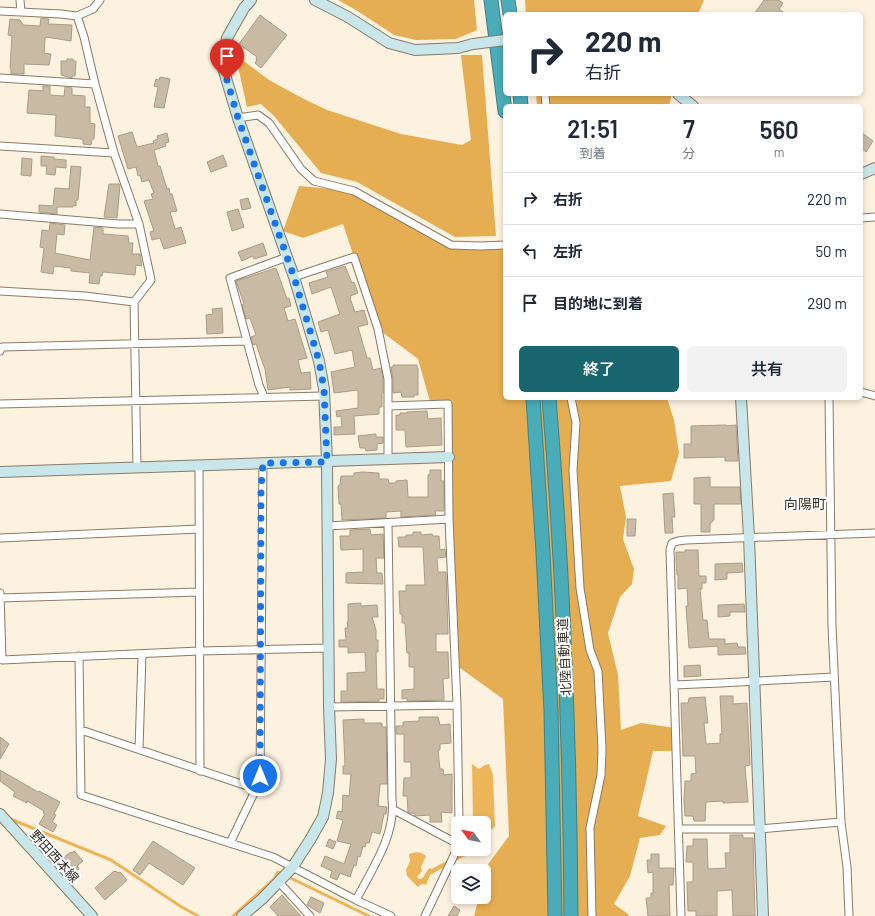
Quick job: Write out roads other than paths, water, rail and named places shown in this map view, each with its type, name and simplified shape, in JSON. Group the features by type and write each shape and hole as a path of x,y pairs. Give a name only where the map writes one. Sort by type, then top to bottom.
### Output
{"highway":[{"path":"491,0 503,95"},
{"path":"508,0 510,12"},
{"name":"北陸自動車道","path":"533,400 551,711 555,916"},
{"name":"北陸自動車道","path":"549,400 560,552 567,711 571,916"}],"street":[{"path":"20,0 21,12"},
{"path":"0,11 55,13 77,16 94,9 100,0"},
{"path":"242,916 262,899 291,869 310,840 323,816 328,793 331,759 329,708 327,462 324,389 319,361 294,277 238,118 223,68 227,38 244,8 251,0"},
{"path":"315,0 348,17 389,43 415,50 458,48 473,44 503,40"},
{"path":"77,16 84,37 114,153 139,224 151,280 134,302 137,467"},
{"path":"0,78 95,84"},
{"path":"681,96 691,104"},
{"path":"238,118 258,115 268,123 301,169 314,181 354,191 451,245 503,245"},
{"path":"0,146 114,153"},
{"path":"863,173 875,168"},
{"path":"0,214 118,224 139,224"},
{"path":"863,218 875,217"},
{"path":"264,397 259,385 230,278 287,257"},
{"path":"294,277 354,257 378,329 388,379 388,459"},
{"path":"0,291 85,296 134,302"},
{"path":"0,351 2,347 247,341"},
{"path":"863,393 875,396"},
{"path":"0,404 324,396"},
{"path":"571,400 576,424 573,470 580,588 590,650 598,671 602,748 601,775 590,828 592,916"},
{"path":"741,400 749,537 753,681 763,916"},
{"path":"829,400 832,626 841,822 847,867 849,916"},
{"path":"388,406 448,404 449,519 457,705 459,816"},
{"path":"0,472 449,458"},
{"path":"230,842 256,789 260,776 261,488 263,463"},
{"path":"199,465 200,771"},
{"path":"328,526 449,519"},
{"path":"356,900 384,848 394,810 392,799 388,523"},
{"path":"0,538 199,529"},
{"path":"681,916 670,550 672,543 678,541 749,537 875,533"},
{"path":"0,598 200,592"},
{"path":"0,593 2,660 199,651 329,648"},
{"path":"139,749 142,654"},
{"path":"79,656 81,795 273,857 291,869 391,916"},
{"path":"674,685 834,676"},
{"path":"329,708 457,705"},
{"path":"80,730 256,789"},
{"path":"394,810 451,841"},
{"name":"野田西本線","path":"0,814 92,916"},
{"path":"679,829 760,829 841,822"},
{"path":"425,916 453,856"},
{"path":"280,880 310,916"}],"waterway":[{"path":"8,818 111,860 180,906 198,916"},
{"path":"233,916 274,879 278,872 369,916"}],"district":[{"name":"向陽町","path":"805,503"}]}
